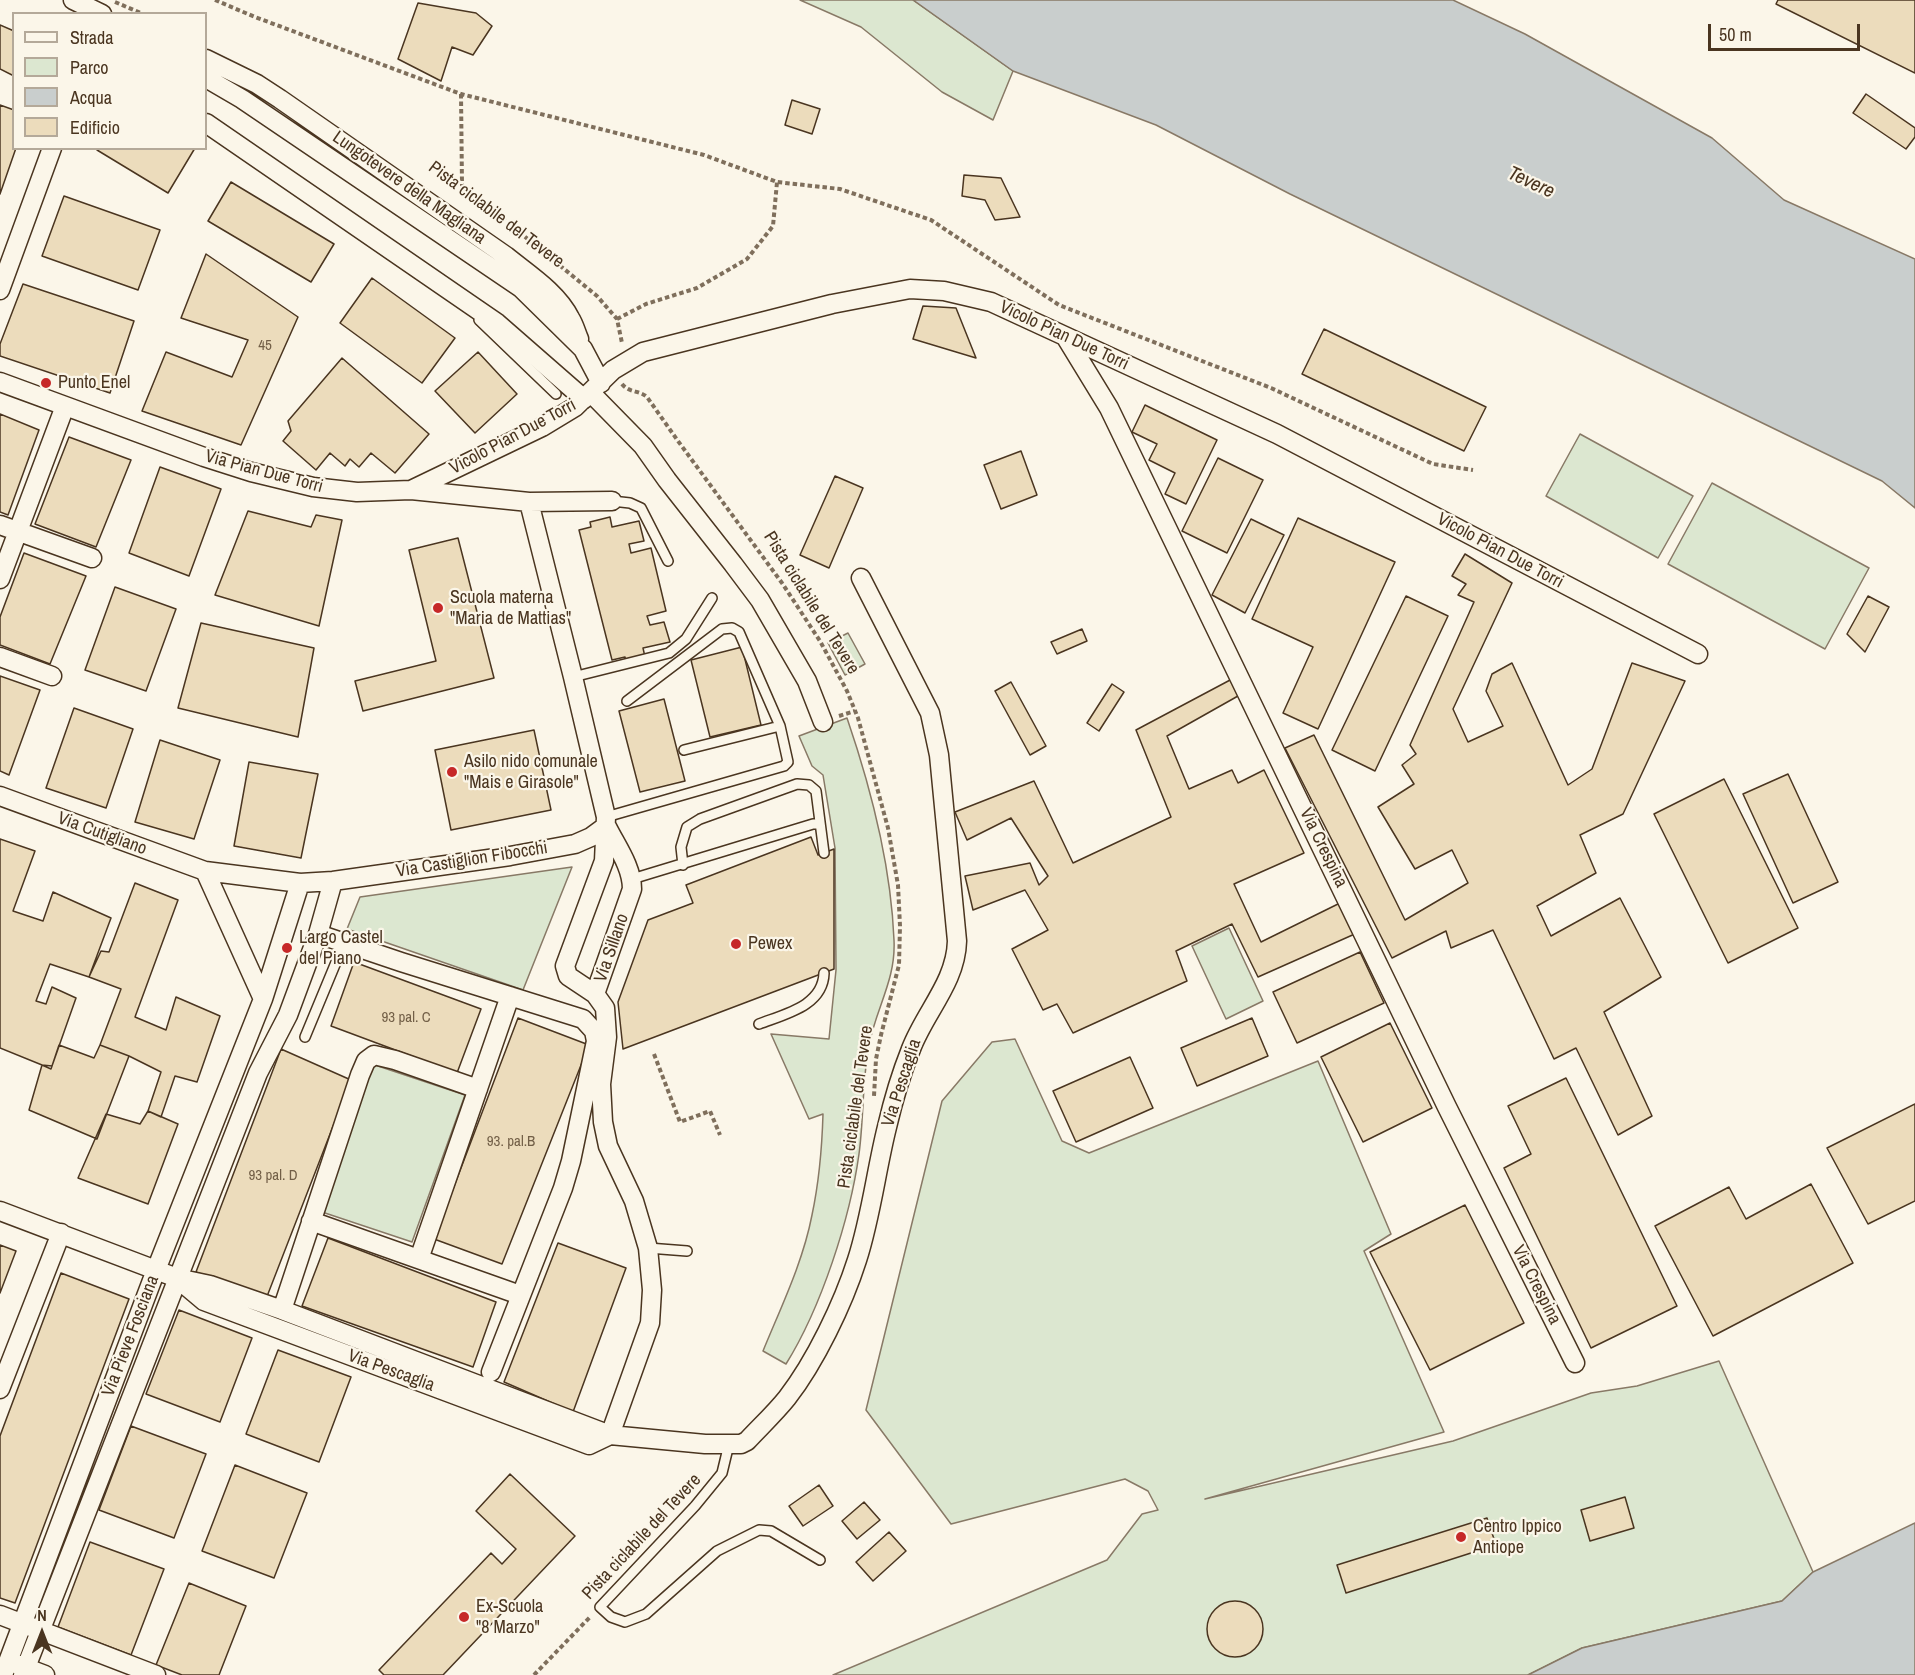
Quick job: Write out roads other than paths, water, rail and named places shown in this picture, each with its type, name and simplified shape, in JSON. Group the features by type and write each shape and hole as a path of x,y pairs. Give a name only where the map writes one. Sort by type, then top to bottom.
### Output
{"street":[{"name":"Lungotevere della Magliana","path":"207,59 257,84 280,99 506,256 540,283 560,303 570,318 597,386 760,600 807,681 823,722"},
{"name":"Lungotevere della Magliana","path":"207,79 242,99 509,279 552,317 583,349"},
{"name":"Lungotevere della Magliana","path":"207,124 452,293 597,386"},
{"path":"0,290 51,150"},
{"name":"Vicolo Pian Due Torri","path":"411,490 542,427 575,407 597,386 643,352 832,304 910,289 944,291 992,302 1277,434 1698,654"},
{"name":"Via Crespina","path":"1065,336 1109,408 1447,1107 1575,1363"},
{"name":"Via Pian Due Torri","path":"0,382 167,445 282,480 342,491 411,490 529,502 612,501"},
{"path":"0,579 65,406"},
{"name":"Via Sillano","path":"529,502 606,821 632,879 632,889 595,994 568,976 565,966 604,861 606,821"},
{"path":"0,525 92,558"},
{"name":"Via Pescaglia","path":"0,1211 177,1278 210,1286 282,1310 610,1435 705,1444 741,1444 747,1441 787,1398 826,1334 857,1261 876,1184 887,1126 911,1047 923,1021 948,980 957,956 939,755 932,720 921,692 861,578"},
{"path":"0,657 52,676"},
{"name":"Via Cutigliano","path":"0,796 204,871"},
{"name":"Via Castiglion Fibocchi","path":"333,881 510,856 575,844 591,837 606,821"},
{"path":"204,871 300,883 333,881 318,934 583,1019 594,1031 596,1041 571,1161 553,1214 491,1372"},
{"path":"204,871 264,999"},
{"path":"264,999 300,883"},
{"name":"Via Pieve Fosciana","path":"24,1671 258,1073 288,1015 318,934"},
{"path":"595,994 604,1008 607,1037 601,1084 604,1130 608,1146 634,1201 648,1248 652,1290 650,1323 610,1435"},
{"path":"418,1259 510,996"},
{"name":"Via Pieve Fosciana","path":"4,1665 156,1270 264,999"},
{"path":"282,1310 366,1061 374,1054 478,1089"},
{"path":"311,1221 520,1295"},
{"path":"0,1389 61,1233"},
{"name":"Via Pescaglia","path":"177,1278 204,1301 590,1445 610,1435"},
{"path":"0,1615 156,1675"},
{"path":"4,1665 45,1675"}],"lane":[{"path":"452,293 556,394"},
{"path":"612,501 630,503 641,508 669,561"},
{"path":"573,677 669,653 686,639 712,598"},
{"path":"606,821 784,766 788,762 780,726 739,632 732,628 722,629 627,701"},
{"path":"684,750 780,726"},
{"path":"683,865 681,848 687,827 700,819 797,784 808,785 816,791 824,852"},
{"path":"632,879 813,824 820,824"},
{"path":"305,1037 344,944"},
{"path":"759,1024 801,1008 820,992 824,983 824,973"},
{"path":"648,1248 687,1251"},
{"name":"Pista ciclabile del Tevere","path":"729,1444 722,1473 695,1506 600,1607 611,1617 625,1622 646,1614 717,1551 759,1530 771,1532 820,1560"}],"water":[{"name":"Tevere","path":"913,0 1453,0 1525,34 1712,138 1784,200 1915,259 1915,508 1882,481 1290,194 1156,125 1013,71"},
{"path":"1915,1523 1915,1675 1528,1675 1582,1648 1782,1601 1813,1572"}],"place":[{"name":"Punto Enel","path":"46,383"},
{"name":"Scuola materna \"Maria de Mattias\"","path":"438,608"},
{"name":"Asilo nido comunale \"Mais e Girasole\"","path":"452,772"},
{"name":"Pewex","path":"736,944"},
{"name":"Largo Castel del Piano","path":"287,948"},
{"name":"Centro Ippico Antiope","path":"1461,1537"},
{"name":"Ex-Scuola \"8 Marzo\"","path":"464,1617"}]}
